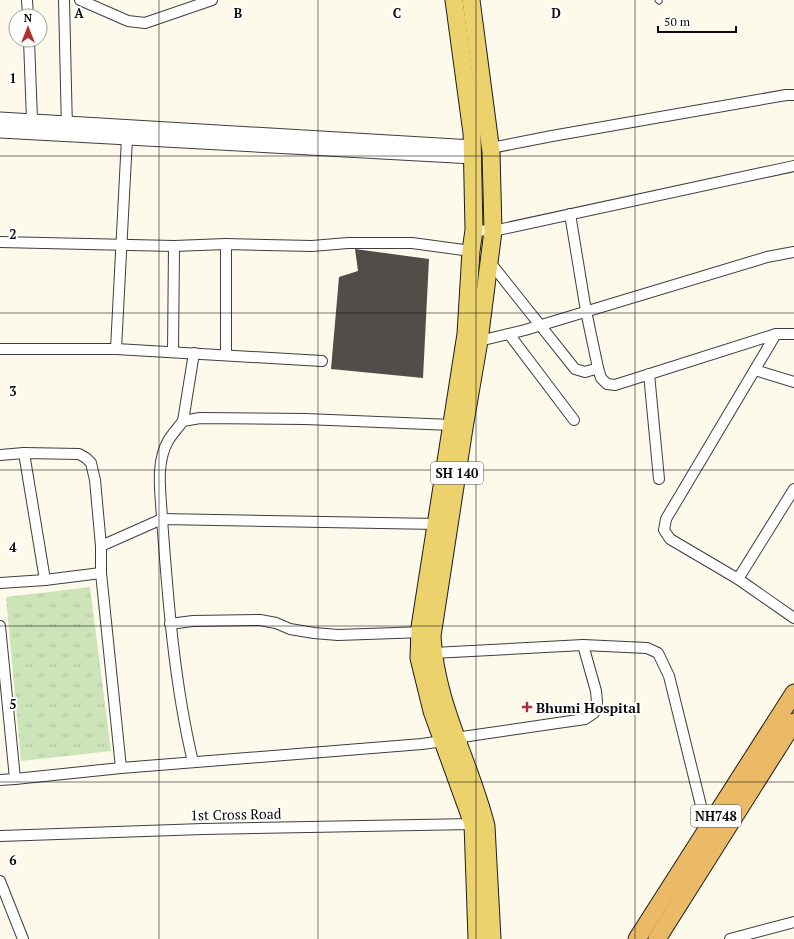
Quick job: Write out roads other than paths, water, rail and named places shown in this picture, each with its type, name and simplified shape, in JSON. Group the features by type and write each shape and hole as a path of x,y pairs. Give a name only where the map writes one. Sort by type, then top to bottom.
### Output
{"highway":[{"name":"NH748","path":"637,939 794,693"},
{"name":"NH748","path":"657,939 794,722"}],"main road":[{"name":"SH 140","path":"454,0 472,133 474,230 471,251 466,334 437,524 426,632 432,653 449,739 473,824 477,939"},
{"name":"SH 140","path":"471,0 490,148 493,231 479,341 464,428 426,632 419,650 420,665 432,711 449,739 482,811 486,826 492,939"}],"street":[{"path":"64,0 67,128"},
{"path":"80,0 128,21 144,23 212,0"},
{"path":"29,48 32,120"},
{"path":"0,119 32,120 67,128 127,138 473,152 552,136 768,98 794,95"},
{"path":"0,131 67,128 135,128 473,152"},
{"path":"116,349 120,244 127,138"},
{"path":"474,230 493,231 794,166"},
{"path":"570,214 586,311 598,368 601,378 607,384 615,385 776,334 794,334"},
{"path":"0,242 174,246 226,244 312,246 348,243 412,243 471,251"},
{"path":"226,244 226,355"},
{"path":"173,352 174,246"},
{"path":"479,341 540,325 767,257 794,252"},
{"path":"489,261 575,369 585,372 598,368"},
{"path":"509,334 574,420"},
{"path":"776,334 666,519 664,530 670,539 738,579 794,618"},
{"path":"0,349 116,349 322,361"},
{"path":"193,762 183,722 170,624 162,519 160,468 161,460 168,441 183,421 194,353"},
{"path":"755,370 794,382"},
{"path":"649,374 659,479"},
{"path":"183,421 200,418 305,419 452,426"},
{"path":"0,455 24,453 79,454 86,458 90,463 95,480 101,546 101,573 121,768"},
{"path":"24,453 45,580"},
{"path":"738,579 794,489"},
{"path":"101,546 162,519 437,524"},
{"path":"0,583 45,580 101,573"},
{"path":"170,624 193,621 260,620 276,623 290,629 338,635 426,632"},
{"path":"0,626 15,779"},
{"path":"0,780 121,768 422,744 585,719 594,713 597,702 596,690 583,645"},
{"path":"432,653 583,645 647,648 658,653 669,676 707,830"},
{"name":"1st Cross Road","path":"0,836 211,829 473,824"},
{"path":"0,881 22,939"},
{"path":"0,910 11,911"},
{"path":"730,939 794,922"}],"place":[{"name":"Bhumi Hospital","path":"527,707"}]}
